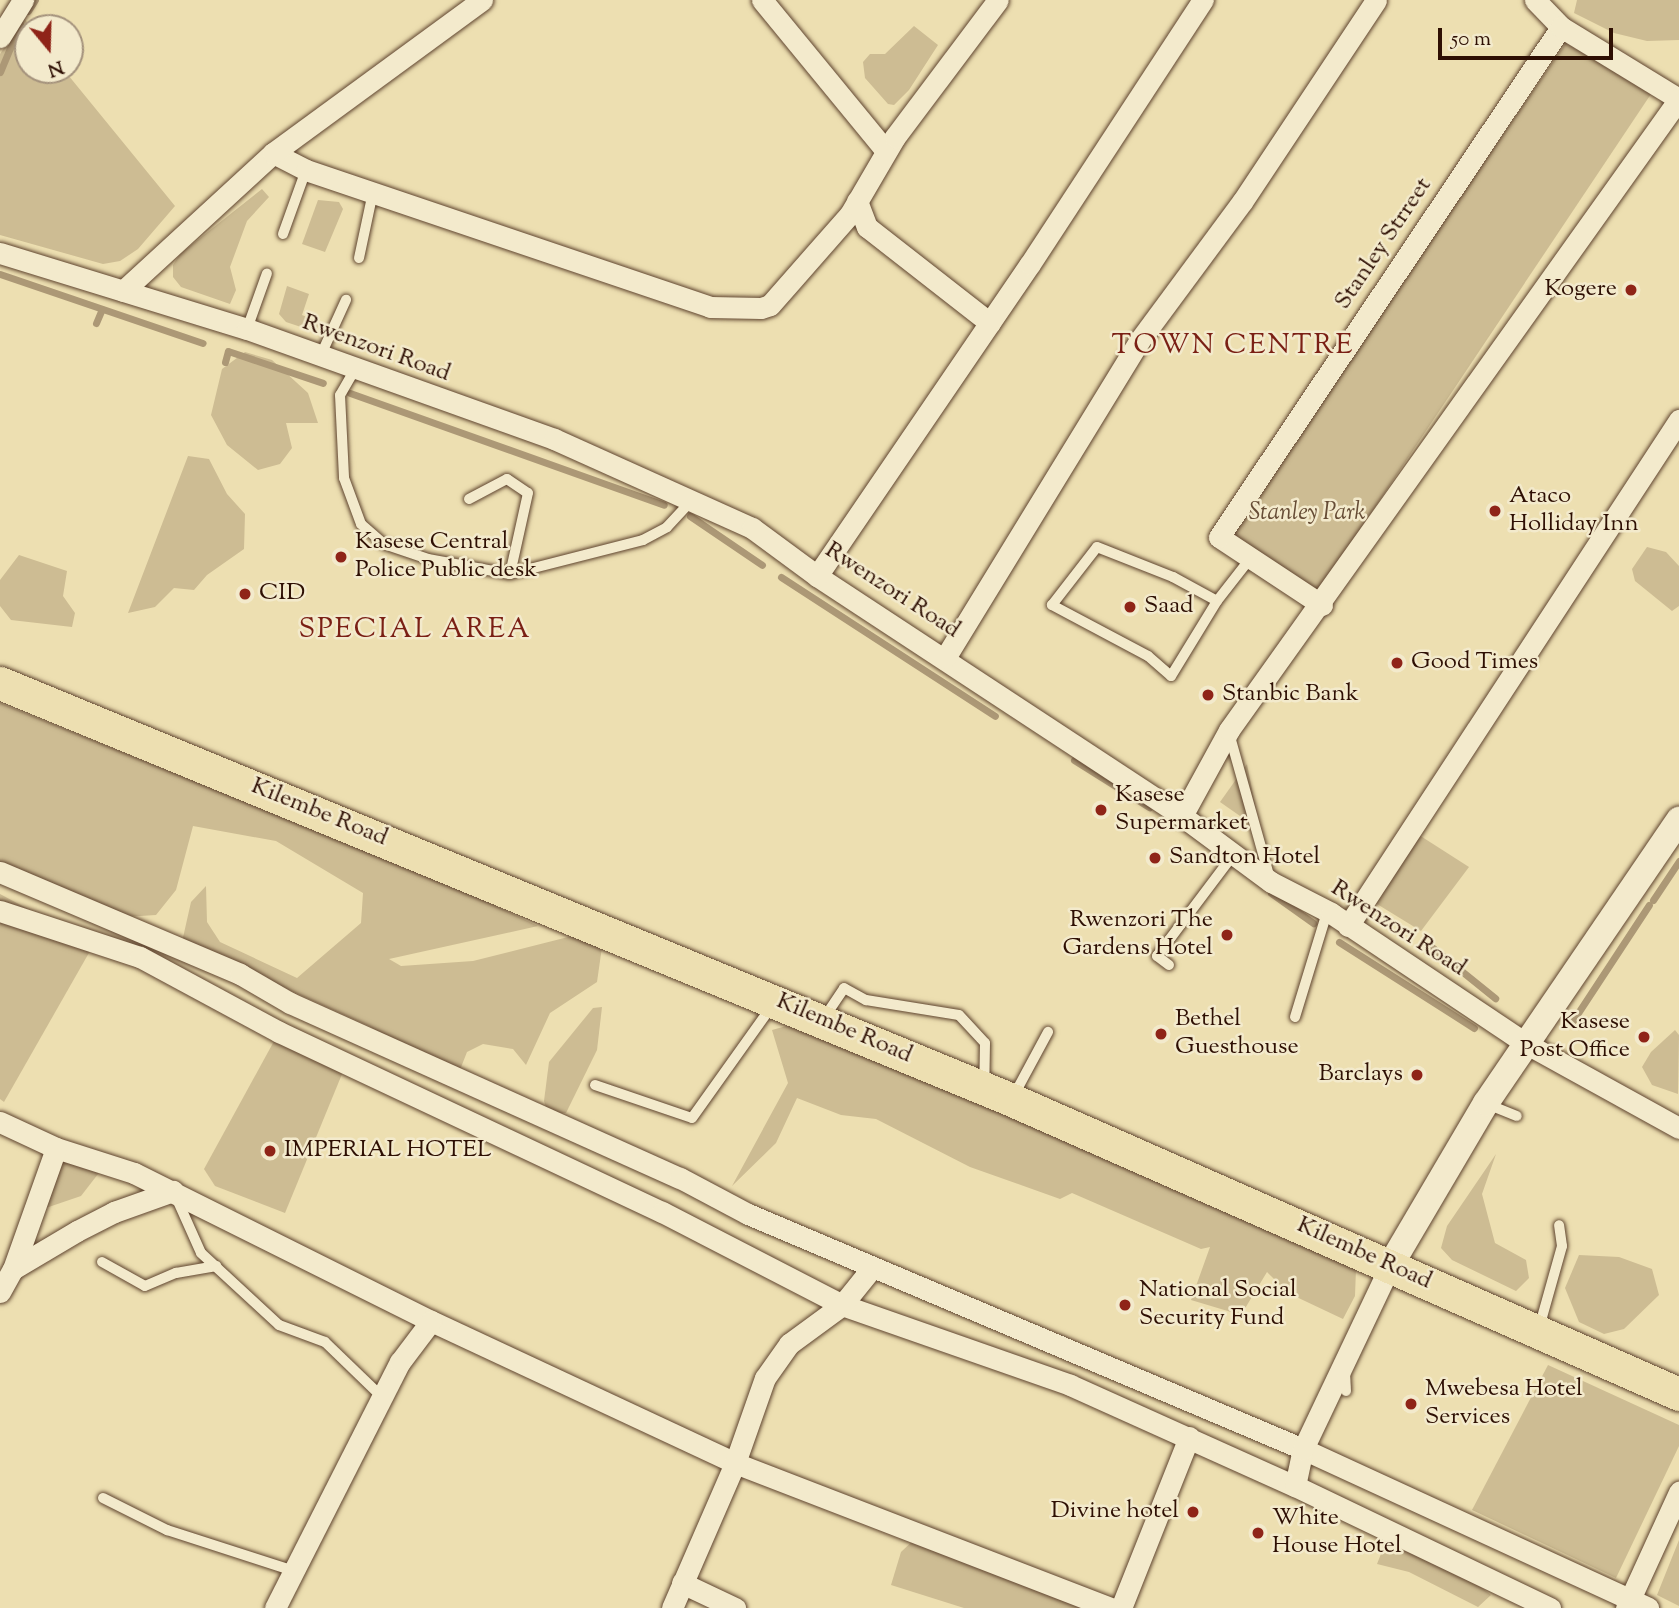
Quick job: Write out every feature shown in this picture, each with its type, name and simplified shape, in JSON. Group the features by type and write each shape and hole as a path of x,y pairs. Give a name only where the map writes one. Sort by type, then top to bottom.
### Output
{"main road":[{"name":"Kilembe Road","path":"0,683 998,1094 1679,1394"}],"street":[{"path":"0,37 23,0"},
{"path":"123,291 273,153 482,0"},
{"path":"762,0 886,151"},
{"path":"273,153 306,170 709,307 751,310 770,305 839,226 886,151 998,0"},
{"path":"817,576 990,323 1203,0"},
{"path":"945,658 1139,341 1242,202 1376,0"},
{"path":"1182,816 1228,730 1322,605 1679,99 1561,27 1535,0"},
{"name":"Stanley Strreet","path":"1322,605 1249,560 1219,537 1561,27"},
{"path":"857,201 867,227 990,323"},
{"path":"839,226 867,227"},
{"name":"Rwenzori Road","path":"0,253 247,329 354,371 554,439 693,499 752,528 817,576 1182,816 1271,882 1339,920 1525,1043 1679,1128"},
{"path":"1339,920 1679,420"},
{"path":"1295,1486 1303,1450 1345,1369 1390,1265 1486,1103 1679,820"},
{"path":"0,872 240,974 290,1003 872,1268 1303,1450 1627,1604 1648,1608"},
{"path":"0,911 141,957 279,1032 662,1212 842,1305 1070,1385 1295,1486 1550,1608"},
{"path":"0,1122 56,1148 121,1167 173,1191 431,1321 735,1463 1110,1608"},
{"path":"0,1292 13,1269 56,1148"},
{"path":"13,1269 114,1212 173,1191"},
{"path":"671,1608 735,1463 765,1378 789,1344 842,1305 872,1268"},
{"path":"275,1608 410,1346 431,1321"},
{"path":"1121,1608 1189,1437"},
{"path":"1627,1604 1679,1492"},
{"path":"682,1583 735,1608"}],"lane":[{"path":"283,234 306,170"},
{"path":"359,258 373,192"},
{"path":"247,329 267,274"},
{"path":"320,357 346,300"},
{"path":"354,371 340,395 343,464 361,524 384,544 428,559 510,574 643,540 667,527 693,499"},
{"path":"469,499 506,479 528,493 510,574"},
{"path":"1217,601 1100,547 1052,605 1148,656 1171,676 1217,601 1249,560"},
{"path":"1228,730 1271,882"},
{"path":"1169,965 1157,956 1234,855"},
{"path":"1295,1017 1325,919 1339,920"},
{"path":"822,1020 844,988 866,1000 959,1015 985,1043 998,1094"},
{"path":"595,1085 692,1118 776,1001"},
{"path":"998,1094 1048,1032"},
{"path":"1486,1103 1517,1116"},
{"path":"173,1191 201,1253 279,1325 325,1342 384,1399"},
{"path":"1538,1331 1562,1246 1559,1225"},
{"path":"102,1262 145,1286 176,1273 216,1266"},
{"path":"1345,1369 1346,1391"},
{"path":"103,1498 167,1530 294,1571"}],"green space":[{"path":"1577,0 1679,0 1679,40 1647,41 1614,33 1574,13"},
{"path":"914,26 938,45 909,90 894,105 888,104 865,78 863,62 870,54 885,54"},
{"path":"14,33 14,84 75,84 175,206 138,249 120,261 103,264 0,235 0,54"},
{"name":"Stanley Park","path":"1566,43 1651,94 1317,594 1228,535"},
{"path":"262,189 269,197 247,221 230,267 236,290 230,304 181,287 173,277 173,265 180,254"},
{"path":"318,200 339,202 343,209 325,252 302,244"},
{"path":"287,286 309,294 302,315 319,322 316,332 286,322 279,314"},
{"path":"245,352 272,360 308,393 318,423 286,423 292,448 280,464 258,470 227,445 211,415 222,369"},
{"path":"188,456 209,459 227,494 245,514 244,549 207,575 194,590 174,588 155,607 128,613"},
{"path":"1647,547 1666,552 1679,566 1679,606 1672,611 1635,581 1632,569"},
{"path":"19,555 67,571 63,596 75,613 72,627 11,620 0,606 0,580"},
{"path":"0,703 450,884 538,926 389,959 401,966 473,961 580,934 602,947 597,982 550,1013 526,1065 513,1049 483,1044 467,1052 456,1080 369,1026 182,942 191,902 206,886 207,922 220,942 297,978 361,923 363,893 276,841 193,826 176,890 156,915 124,917 0,862"},
{"path":"1247,764 1260,830 1220,802"},
{"path":"1419,835 1469,867 1421,931 1372,901"},
{"path":"0,894 94,944 4,1102 0,1099"},
{"path":"602,1007 597,1050 566,1113 548,1114 544,1101 549,1062 593,1008"},
{"path":"790,1025 872,1052 1356,1269 1355,1296 1343,1319 1288,1293 1267,1272 1241,1315 1191,1300 1210,1247 1201,1249 1072,1193 1060,1199 970,1167 876,1119 841,1115 797,1098 776,1143 732,1186 788,1083 772,1030"},
{"path":"294,1027 349,1057 285,1213 215,1186 204,1169 279,1032"},
{"path":"1675,1030 1679,1035 1678,1094 1652,1085 1642,1067 1651,1052"},
{"path":"48,1149 105,1165 81,1196 37,1211"},
{"path":"1496,1154 1482,1194 1495,1243 1526,1260 1529,1278 1516,1291 1452,1260 1441,1248 1447,1226"},
{"path":"1579,1255 1619,1257 1652,1269 1659,1295 1624,1329 1604,1334 1579,1322 1565,1288"},
{"path":"1548,1365 1679,1425 1679,1446 1616,1578 1472,1510"},
{"path":"918,1536 1094,1608 964,1608 891,1585 901,1552"},
{"path":"1388,1536 1408,1537 1431,1563 1462,1572 1491,1595 1478,1607 1409,1572 1377,1564"},
{"path":"1679,1540 1679,1606 1657,1595"}],"waterway":[{"path":"28,11 35,0"},
{"path":"0,72 14,38"},
{"path":"0,274 203,343"},
{"path":"96,323 102,309"},
{"path":"225,362 228,351 323,383"},
{"path":"350,393 664,505"},
{"path":"690,516 762,565"},
{"path":"781,577 995,716"},
{"path":"1074,760 1149,807"},
{"path":"1653,900 1679,861"},
{"path":"1271,893 1313,923"},
{"path":"1572,1022 1649,905"},
{"path":"1339,942 1474,1028"},
{"path":"1433,948 1495,998"}],"place":[{"name":"Kogere","path":"1631,290"},
{"name":"Ataco Holliday Inn","path":"1495,511"},
{"name":"Kasese Central Police Public desk","path":"341,557"},
{"name":"CID","path":"245,594"},
{"name":"Saad","path":"1130,607"},
{"name":"Good Times","path":"1397,663"},
{"name":"Stanbic Bank","path":"1208,695"},
{"name":"Kasese Supermarket","path":"1101,810"},
{"name":"Sandton Hotel","path":"1155,858"},
{"name":"Rwenzori The Gardens Hotel","path":"1227,935"},
{"name":"Bethel Guesthouse","path":"1161,1034"},
{"name":"Kasese Post Office","path":"1644,1037"},
{"name":"Barclays","path":"1417,1075"},
{"name":"IMPERIAL HOTEL","path":"270,1151"},
{"name":"National Social Security Fund","path":"1125,1305"},
{"name":"Mwebesa Hotel Services","path":"1411,1404"},
{"name":"Divine hotel","path":"1193,1512"},
{"name":"White House Hotel","path":"1258,1533"}],"district":[{"name":"TOWN CENTRE","path":"1233,346"},
{"name":"SPECIAL AREA","path":"415,630"}]}
